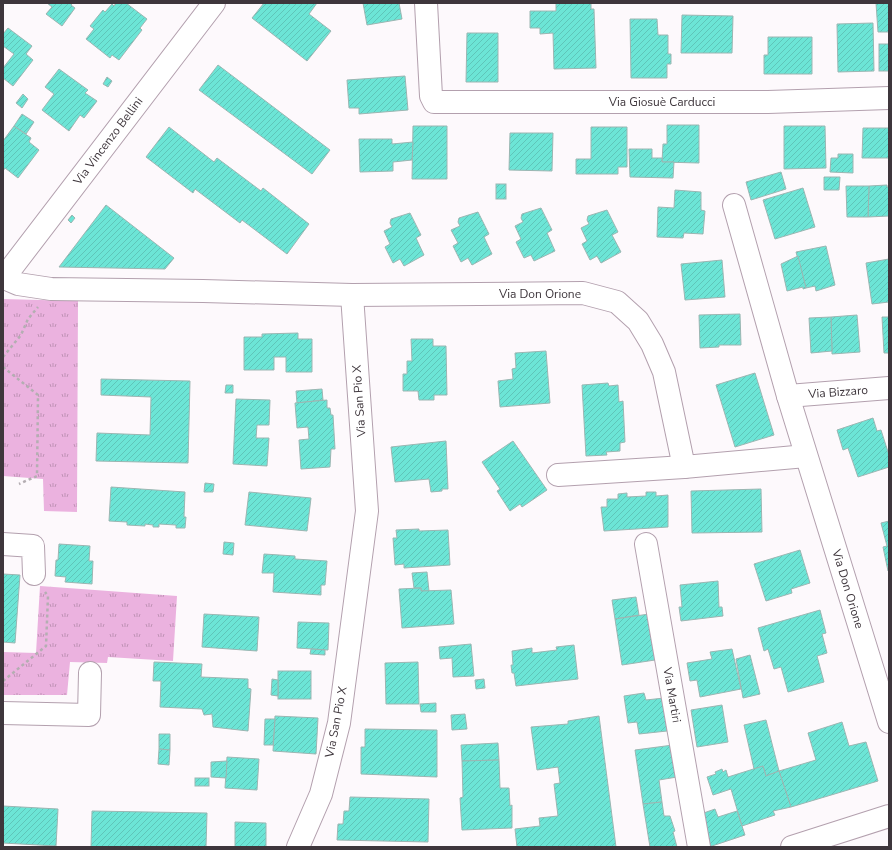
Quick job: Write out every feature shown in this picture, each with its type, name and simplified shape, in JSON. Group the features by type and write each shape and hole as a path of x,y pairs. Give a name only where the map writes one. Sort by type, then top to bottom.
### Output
{"street":[{"name":"Via Vincenzo Bellini","path":"4,279 214,3"},
{"name":"Via Giosuè Carducci","path":"426,3 431,96 434,102 768,102 889,98"},
{"name":"Via Don Orione","path":"734,204 788,396 889,722"},
{"path":"4,279 18,284 51,289 352,295"},
{"name":"Via Don Orione","path":"352,295 583,293 617,302 638,321 652,344 664,372 684,467"},
{"name":"Via San Pio X","path":"298,847 321,794 339,722 367,511 352,295"},
{"name":"Via Bizzaro","path":"788,396 889,388"},
{"path":"558,475 684,467 806,456"},
{"path":"3,544 33,546 34,574"},
{"name":"Via Martiri","path":"646,544 699,847"},
{"path":"3,713 89,715 90,673"},
{"path":"792,847 889,816"}],"path":[{"path":"3,358 21,336 28,319 51,289"},
{"path":"3,367 38,395 37,476 19,484"},
{"path":"3,681 46,646 48,596 34,574"}],"green space":[{"path":"3,299 78,301 77,512 44,511 43,479 3,476"},
{"path":"40,586 177,596 173,661 108,657 107,663 70,662 67,695 3,695 3,652 36,653"}],"building":[{"path":"47,3 73,3 71,5 75,8 62,26 46,14 52,7"},
{"path":"116,3 126,3 147,19 140,28 142,30 119,60 112,55 110,58 86,39 94,29 90,26 103,10 105,12 112,4 114,6"},
{"path":"264,3 317,3 309,14 331,31 307,61 252,18"},
{"path":"363,3 399,3 402,19 367,25"},
{"path":"556,3 591,3 591,9 594,9 596,68 554,69 553,33 540,34 540,28 530,28 530,11 556,11"},
{"path":"876,3 889,3 889,32 878,32"},
{"path":"682,15 733,16 732,53 681,53"},
{"path":"630,19 657,19 658,35 668,35 668,54 671,54 671,64 667,64 667,78 631,78"},
{"path":"873,23 874,71 838,72 837,24"},
{"path":"8,28 32,46 26,54 33,60 13,86 3,78 3,68 14,54 3,46 3,34"},
{"path":"467,33 498,33 498,82 466,82"},
{"path":"768,37 812,37 812,74 764,74 764,55 768,55"},
{"path":"879,44 889,44 889,71 879,71"},
{"path":"218,65 330,150 312,174 199,90"},
{"path":"59,69 88,90 85,93 97,101 84,118 80,115 69,131 42,110 54,94 45,87"},
{"path":"405,76 408,110 359,114 359,108 349,108 347,80"},
{"path":"107,77 112,81 108,87 103,84"},
{"path":"23,94 28,99 22,108 16,103"},
{"path":"22,114 34,122 26,134 14,126"},
{"path":"667,125 699,125 699,163 662,162 663,144 667,144"},
{"path":"14,126 31,138 29,142 39,150 18,178 5,168 3,171 3,141"},
{"path":"413,126 447,126 447,179 412,179"},
{"path":"784,126 825,126 826,168 784,169"},
{"path":"169,127 214,162 217,158 261,191 263,188 309,224 287,254 242,220 240,223 195,189 193,193 146,157"},
{"path":"591,127 627,127 627,167 618,167 618,174 576,174 576,159 591,159"},
{"path":"863,128 889,128 889,158 862,158"},
{"path":"510,133 553,133 552,171 509,170"},
{"path":"359,139 392,139 392,144 413,142 412,160 393,162 393,171 360,172"},
{"path":"629,149 652,149 652,158 662,158 662,162 674,162 673,178 630,177"},
{"path":"838,154 853,154 853,173 830,172 831,158 838,158"},
{"path":"781,172 786,189 751,200 746,182"},
{"path":"824,177 840,177 839,190 824,190"},
{"path":"496,184 506,184 506,199 496,199"},
{"path":"887,185 887,187 889,187 889,216 868,217 869,186"},
{"path":"846,186 869,186 868,217 847,217"},
{"path":"803,188 815,227 775,239 763,200"},
{"path":"675,190 701,192 701,210 705,211 703,234 684,233 683,238 657,237 658,207 674,208"},
{"path":"106,205 174,258 165,269 59,267"},
{"path":"541,208 552,230 547,233 555,251 534,261 531,255 524,258 516,242 521,239 515,226 523,222 521,218 522,214"},
{"path":"607,210 618,232 612,235 621,252 601,263 597,256 590,260 582,244 587,241 581,228 589,224 587,220 588,216"},
{"path":"478,212 489,234 484,237 492,254 472,265 468,258 461,262 453,246 458,243 451,230 460,226 458,222 459,218"},
{"path":"410,213 421,235 416,238 424,255 404,266 400,259 393,263 385,247 390,244 384,231 392,227 390,223 391,219"},
{"path":"72,215 75,218 71,223 68,220"},
{"path":"826,246 835,285 816,291 815,286 806,288 796,252"},
{"path":"798,256 806,288 803,289 803,287 787,291 781,264"},
{"path":"889,259 889,302 872,304 866,263"},
{"path":"722,260 725,297 685,300 681,264"},
{"path":"740,314 741,345 719,345 719,347 700,348 699,315"},
{"path":"857,315 860,352 832,354 831,317"},
{"path":"831,317 832,351 811,353 809,318"},
{"path":"882,317 889,317 889,353 884,353"},
{"path":"298,333 298,339 312,339 312,372 286,372 286,357 274,357 274,370 244,370 244,337 262,337 262,334"},
{"path":"411,339 433,339 433,346 446,346 447,395 434,395 434,400 419,400 418,391 403,391 403,374 407,374 407,361 412,361"},
{"path":"546,351 550,403 500,407 498,381 513,379 512,369 516,368 515,353"},
{"path":"755,373 774,435 735,447 716,385"},
{"path":"101,379 190,381 188,463 96,461 97,433 150,435 151,397 101,395"},
{"path":"608,383 609,386 618,385 619,402 623,401 625,442 620,443 620,451 606,452 607,455 586,456 582,385"},
{"path":"226,385 233,385 233,393 225,393"},
{"path":"322,389 323,400 297,403 296,391"},
{"path":"236,399 270,400 269,425 257,425 256,438 269,438 267,466 233,464"},
{"path":"327,400 327,408 330,408 331,415 333,415 335,449 331,449 330,467 301,469 299,440 309,439 308,427 297,428 295,403"},
{"path":"873,418 877,431 881,430 889,455 889,467 858,477 848,448 843,450 837,430"},
{"path":"446,441 448,489 431,492 429,479 395,482 391,447"},
{"path":"513,441 547,490 522,507 520,504 510,511 497,491 500,489 482,462"},
{"path":"205,483 214,484 213,492 204,492"},
{"path":"111,487 185,492 185,528 176,528 176,525 159,524 159,527 153,527 153,525 145,524 145,526 127,525 127,522 109,521"},
{"path":"761,489 762,532 692,533 691,491"},
{"path":"249,492 311,498 307,531 245,525"},
{"path":"646,492 656,492 656,496 668,495 668,527 604,531 601,507 607,507 607,499 618,499 618,494 627,493 627,497 646,496"},
{"path":"889,521 888,571 883,547 887,546 881,523"},
{"path":"419,529 419,531 448,530 450,565 404,568 404,564 395,565 393,538 397,538 396,530"},
{"path":"224,542 234,543 233,555 223,554"},
{"path":"59,544 90,546 89,561 93,561 92,584 65,582 66,577 55,576"},
{"path":"800,550 810,583 791,589 792,593 766,601 754,564"},
{"path":"264,554 295,556 295,559 327,561 325,585 321,585 321,595 273,592 274,573 262,573"},
{"path":"427,572 429,591 421,591 421,588 414,588 412,573"},
{"path":"3,574 20,575 15,643 3,642"},
{"path":"718,581 719,607 722,607 723,616 681,621 679,607 682,607 680,585"},
{"path":"421,588 421,591 451,590 454,624 402,628 399,589"},
{"path":"636,597 639,615 615,619 612,600"},
{"path":"820,610 826,633 822,634 827,653 817,656 824,682 788,692 781,667 774,669 768,649 764,651 758,628"},
{"path":"204,614 259,617 257,651 202,647"},
{"path":"649,614 655,660 622,665 615,619"},
{"path":"298,622 329,623 328,650 297,648"},
{"path":"471,644 474,676 453,677 452,658 440,659 439,647"},
{"path":"574,645 578,679 516,686 511,665 513,665 512,651 532,648 532,653 557,650 556,647"},
{"path":"311,649 325,650 325,655 310,654"},
{"path":"732,649 741,689 700,697 697,680 690,681 687,663 712,659 710,652"},
{"path":"750,655 760,694 743,698 736,659"},
{"path":"154,662 202,664 201,677 248,679 248,688 251,689 248,731 213,727 212,714 204,715 202,709 160,707 161,681 153,681"},
{"path":"418,662 419,704 386,704 385,663"},
{"path":"278,671 311,671 311,699 278,699"},
{"path":"272,679 278,680 278,696 271,695"},
{"path":"484,679 485,688 476,689 475,680"},
{"path":"644,693 646,700 664,698 667,715 665,715 667,731 639,734 637,722 628,723 624,696"},
{"path":"436,703 436,712 421,712 420,704"},
{"path":"722,705 728,742 697,747 691,710"},
{"path":"465,714 467,729 452,730 451,715"},
{"path":"275,716 318,718 316,754 273,751"},
{"path":"599,716 616,847 517,847 515,829 540,826 539,818 558,816 554,784 560,783 558,767 537,770 531,727 568,724 568,721"},
{"path":"265,719 275,719 273,745 264,745"},
{"path":"766,720 779,771 766,776 763,766 754,769 744,725"},
{"path":"842,722 849,746 866,742 878,781 791,807 779,771 816,760 808,733"},
{"path":"365,729 437,730 437,777 361,774 361,747 365,747"},
{"path":"159,734 170,734 170,750 159,749"},
{"path":"498,743 499,760 462,761 461,745"},
{"path":"673,745 677,777 659,780 662,802 643,804 635,750"},
{"path":"159,749 170,750 169,765 158,764"},
{"path":"227,757 259,759 257,790 225,788"},
{"path":"499,760 500,788 509,788 510,806 512,805 512,828 462,830 460,798 463,797 462,761"},
{"path":"227,761 226,778 211,777 211,762"},
{"path":"763,766 766,776 779,771 791,807 773,811 775,815 742,826 731,789 713,795 707,777 716,774 715,772 722,769 723,772 726,770 728,777"},
{"path":"195,778 209,778 209,786 195,786"},
{"path":"350,797 429,799 428,842 337,840 338,824 343,824 344,811 349,811"},
{"path":"662,802 664,816 670,816 675,831 673,832 677,847 650,847 643,804"},
{"path":"3,806 58,809 56,846 3,843"},
{"path":"715,809 718,817 737,811 745,835 709,847 698,815"},
{"path":"92,811 207,813 206,847 91,847"},
{"path":"235,822 266,823 266,847 235,847"}]}
